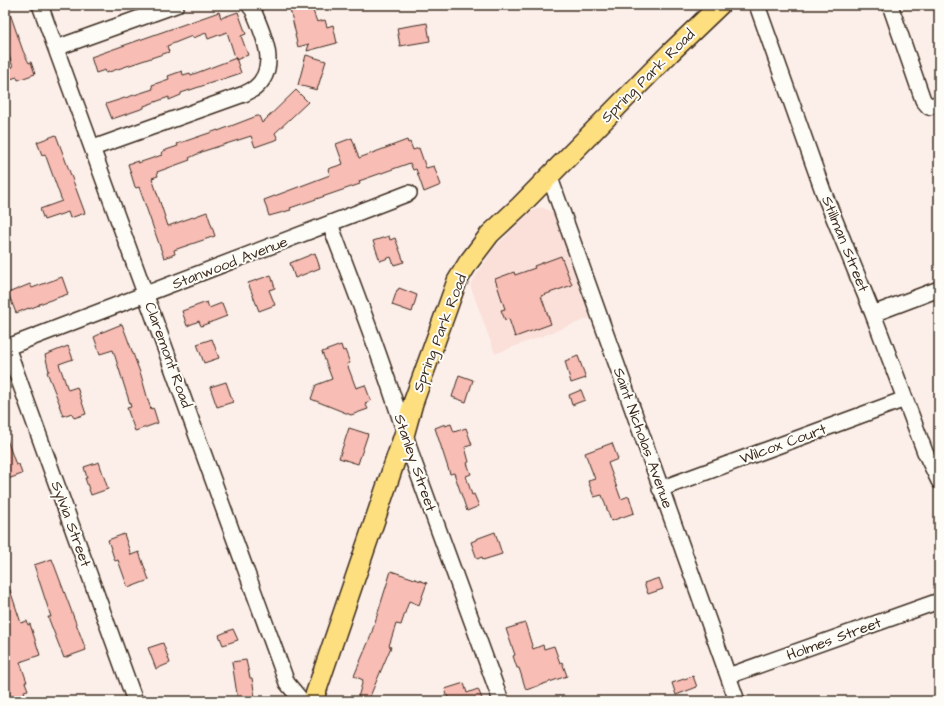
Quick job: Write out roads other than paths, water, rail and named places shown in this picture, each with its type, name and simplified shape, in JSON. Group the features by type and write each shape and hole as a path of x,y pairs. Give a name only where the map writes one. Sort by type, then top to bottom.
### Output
{"main road":[{"name":"Spring Park Road","path":"313,701 413,403 457,281 468,263 490,234 670,53 720,5"}],"street":[{"name":"Claremont Road","path":"40,5 287,683 302,701"},
{"path":"56,48 176,5"},
{"path":"93,148 244,94 255,88 264,77 268,64 268,49 253,10 249,5"},
{"name":"Stillman Street","path":"757,5 824,191 873,314 925,452 939,481"},
{"path":"890,5 923,100 930,107 939,103"},
{"name":"Saint Nicholas Avenue","path":"549,175 737,701"},
{"name":"Stanwood Avenue","path":"6,348 409,193"},
{"name":"Stanley Street","path":"330,224 361,304 412,457 501,701"},
{"path":"873,314 939,289"},
{"name":"Sylvia Street","path":"6,348 135,701"},
{"name":"Wilcox Court","path":"660,489 905,399"},
{"name":"Holmes Street","path":"728,676 939,601"}]}
